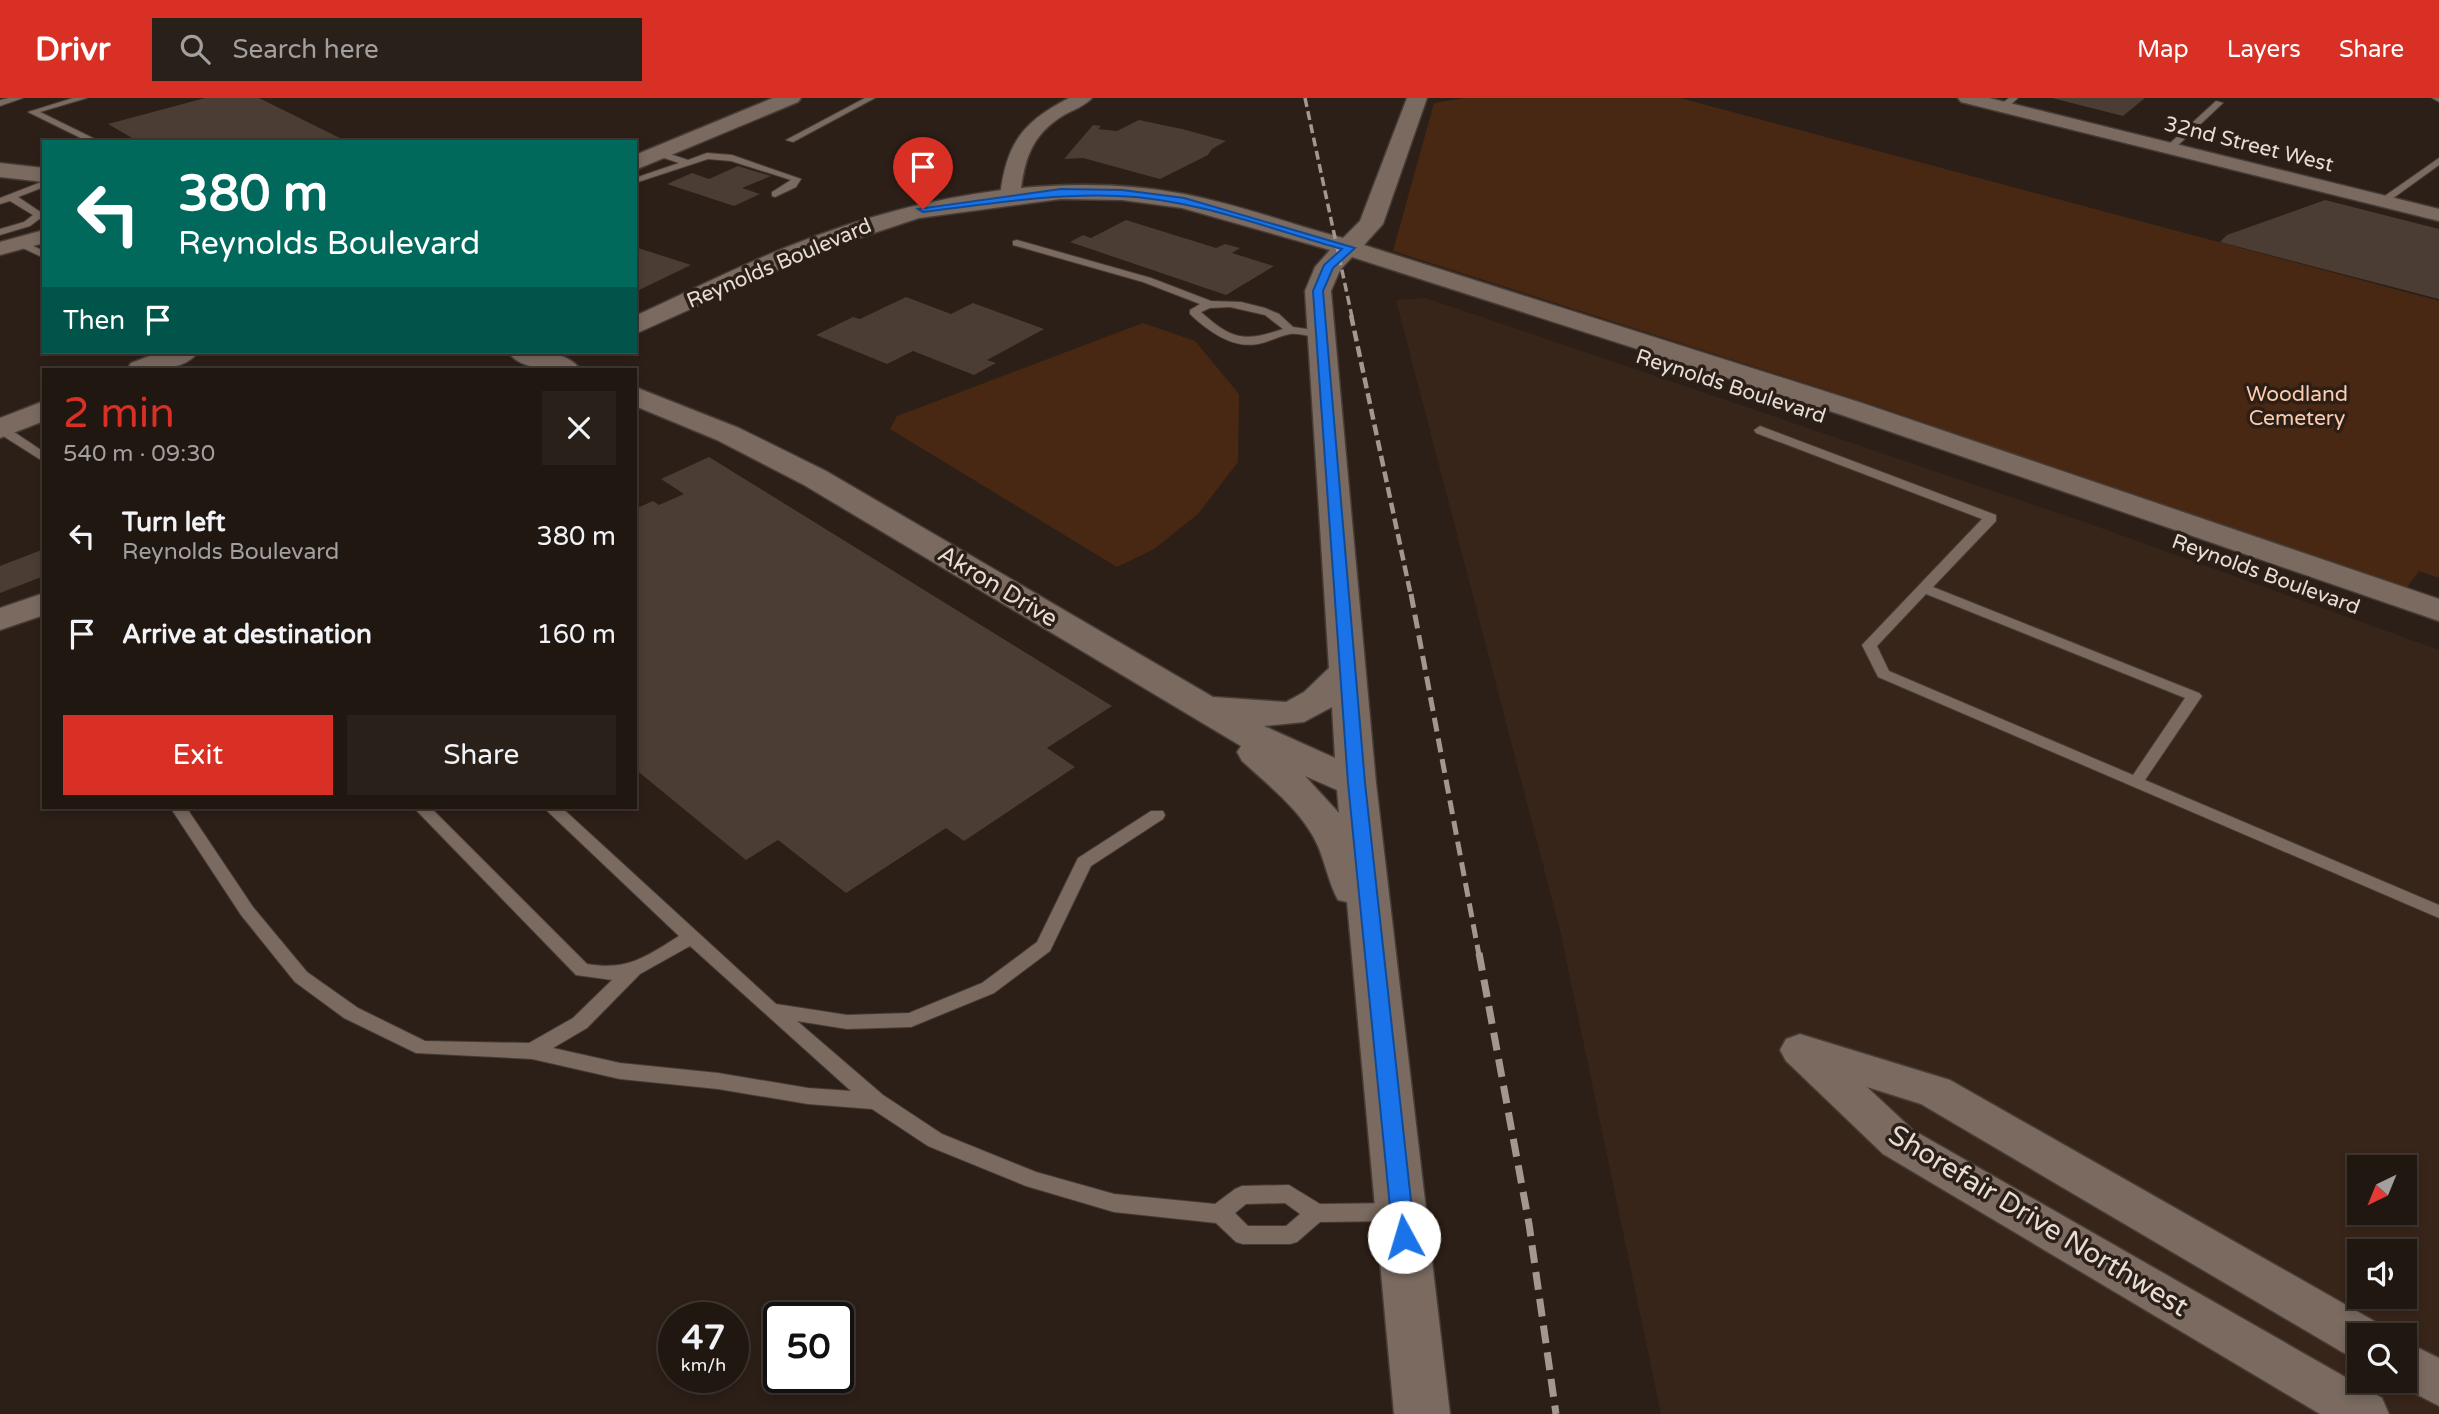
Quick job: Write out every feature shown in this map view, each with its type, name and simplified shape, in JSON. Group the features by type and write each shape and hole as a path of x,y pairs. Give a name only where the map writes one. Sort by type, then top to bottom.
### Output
{"main road":[{"path":"637,150 766,98"},
{"path":"637,171 658,153 791,98"},
{"path":"1417,98 1371,224 1328,267 1318,291 1356,783 1422,1414"},
{"path":"0,170 42,176"},
{"name":"Reynolds Boulevard","path":"637,325 837,235 915,211 1010,197 1118,201 1175,209 1344,252 1852,409 2439,611"},
{"name":"Reynolds Boulevard","path":"1344,252 1851,426 2439,635"},
{"path":"144,368 179,354"},
{"path":"526,354 555,368 577,354"},
{"name":"Akron Drive","path":"637,397 729,434 815,478 1208,710 1300,761 1356,783"},
{"path":"0,429 42,411"},
{"path":"0,620 42,604"},
{"path":"1208,710 1284,715 1318,702 1348,668"},
{"path":"1208,710 1304,799 1326,825 1334,838 1373,942"}],"street":[{"path":"1010,197 1012,162 1023,141 1045,119 1083,98"},
{"name":"32nd Street West","path":"1967,98 2009,102 2171,148 2439,215"},
{"path":"10,246 42,237"},
{"name":"Shorefair Drive Northwest","path":"2347,1330 1935,1092 1800,1050 1898,1142 2365,1414"},
{"path":"2417,1370 2439,1383"}],"lane":[{"path":"0,103 19,98"},
{"path":"83,98 32,112 93,140"},
{"path":"790,140 871,98"},
{"path":"2171,148 2219,103"},
{"path":"658,153 688,163"},
{"path":"637,172 719,156 796,179 793,185 775,194"},
{"path":"2382,202 2439,161"},
{"path":"0,201 42,185"},
{"path":"0,232 27,224 39,215 11,197"},
{"path":"1017,243 1147,280 1209,304 1264,311 1283,322 1290,330"},
{"path":"10,246 42,254"},
{"path":"1209,304 1196,309 1195,315 1214,330 1236,340 1258,341 1290,330 1321,334"},
{"path":"0,429 42,457"},
{"path":"1760,430 1991,518 1869,645 1883,674 2439,912"},
{"path":"1924,588 2194,696 2136,782"},
{"path":"179,809 247,911 301,976 351,1013 423,1048 532,1051 620,1071 718,1081 808,1096 876,1101"},
{"path":"423,809 582,970 604,976 632,972"},
{"path":"553,809 771,1010 876,1101 935,1140 1033,1180 1114,1203 1220,1214 1243,1235 1290,1235 1316,1213"},
{"path":"771,1010 847,1022 911,1020 988,988 1044,946 1084,862 1157,815"},
{"path":"532,1051 580,1023 632,972 691,937"},
{"path":"1220,1214 1242,1195 1289,1194 1316,1213 1401,1212"}],"shaded area":[{"path":"1426,298 2090,524 2439,650 2439,1414 1661,1414 1560,930 1396,300"}],"green space":[{"name":"Woodland Cemetery","path":"1465,98 1680,98 2439,301 2439,578 2419,571 2405,590 1883,408 1393,251 1434,103"},
{"path":"1143,323 1195,341 1239,394 1238,462 1198,514 1154,549 1117,567 890,429 897,416"}],"building":[{"path":"205,98 259,98 344,140 136,140 108,124"},
{"path":"2052,98 2145,98 2123,116"},
{"path":"1139,120 1226,141 1212,149 1208,155 1160,179 1083,158 1064,159 1093,125 1101,126 1098,129 1117,131"},
{"path":"738,166 771,176 742,188 760,194 734,206 667,184 692,173 709,179"},
{"path":"2325,200 2439,229 2439,299 2220,242 2227,235"},
{"path":"1126,220 1216,248 1225,244 1240,248 1232,253 1274,266 1226,295 1070,242 1083,235 1091,238"},
{"path":"637,248 691,265 637,291"},
{"path":"906,297 951,314 973,303 1044,329 987,360 996,363 974,375 913,351 887,364 816,335 853,317 860,319"},
{"path":"709,457 1112,706 1047,748 1075,767 964,841 946,828 846,893 778,840 746,860 637,771 637,508 653,501 659,505 684,494 661,479"},
{"path":"42,550 42,577 0,593 0,566"}],"railway":[{"path":"1305,98 1352,317"},
{"path":"1351,315 1411,596"},
{"path":"1411,594 1479,955"},
{"path":"1479,953 1529,1224 1556,1414"}],"route":[{"path":"923,209 1061,192 1122,193 1184,201 1349,248 1328,267 1318,291 1356,783 1404,1237"}]}
